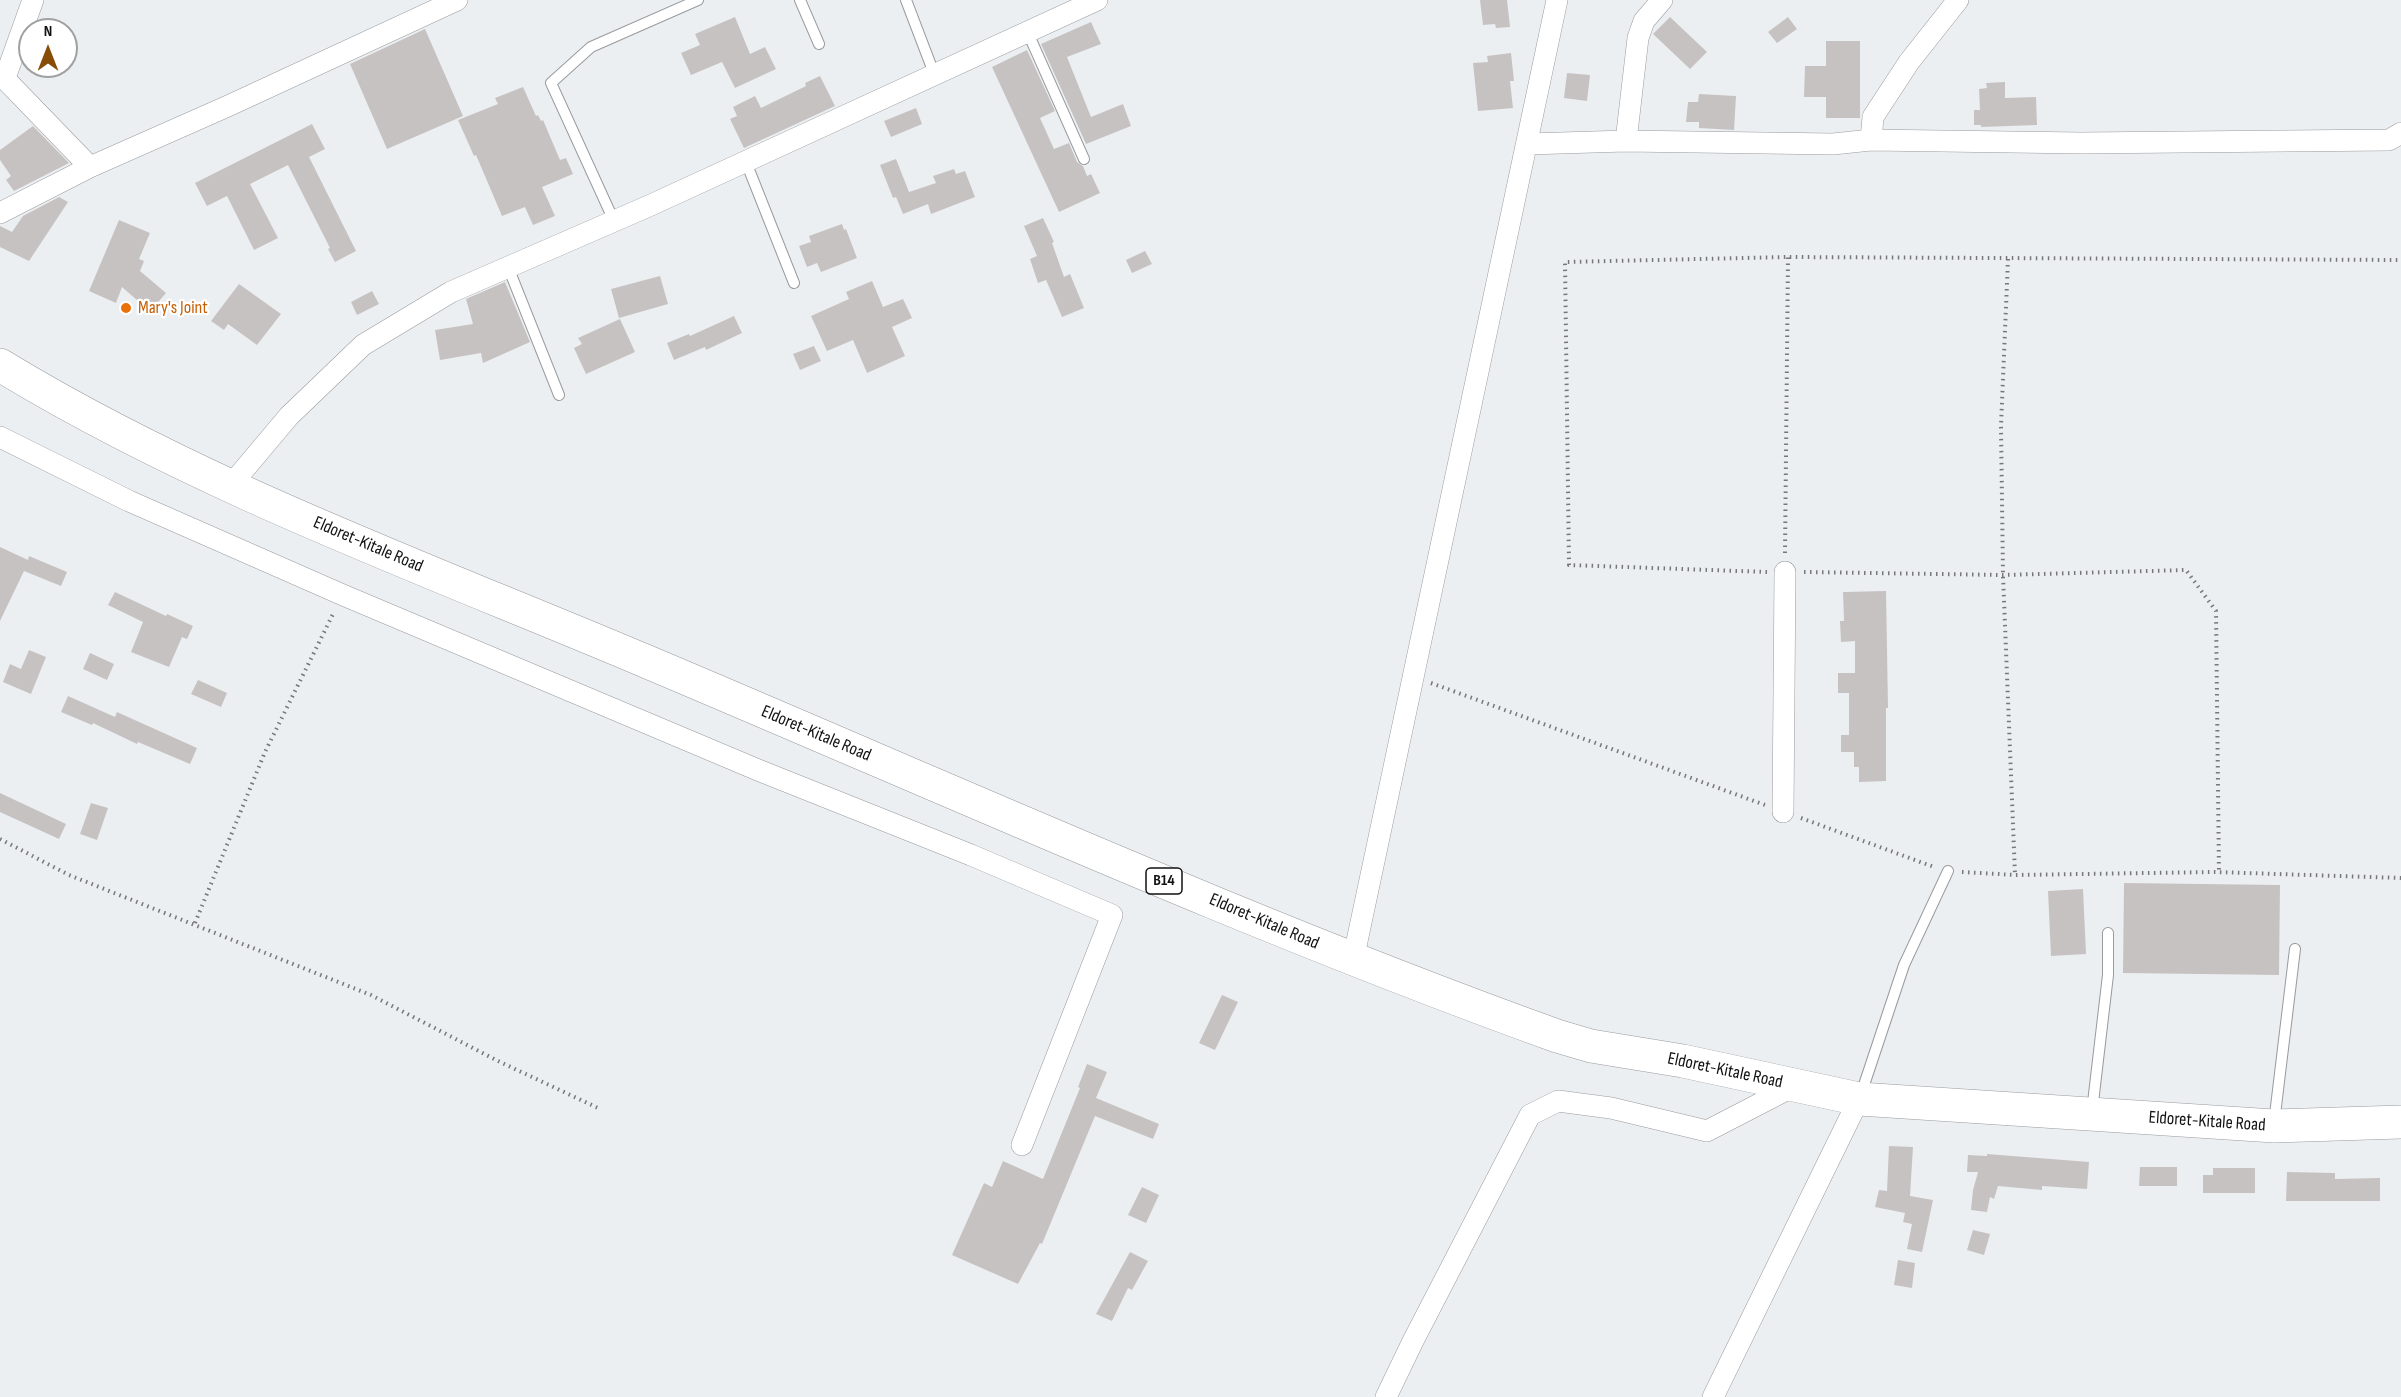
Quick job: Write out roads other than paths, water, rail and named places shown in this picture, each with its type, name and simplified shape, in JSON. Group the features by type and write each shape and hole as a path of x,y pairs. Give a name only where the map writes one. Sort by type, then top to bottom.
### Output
{"highway":[{"name":"Eldoret-Kitale Road","path":"0,365 108,426 324,527 1032,827 1353,960 1435,992 1591,1046 1683,1061 1859,1099 2274,1126 2401,1122"}],"street":[{"path":"33,0 2,76 90,167"},
{"path":"231,485 289,416 363,345 451,292 746,162 1097,0"},
{"path":"1353,960 1557,0"},
{"path":"1626,141 1638,38 1644,21 1662,0"},
{"path":"1871,140 1873,117 1909,62 1958,0"},
{"path":"0,213 90,167 228,106 447,2"},
{"path":"1528,144 1626,141 1833,144 1871,140 2081,143 2389,140 2401,133"},
{"path":"0,437 129,501 343,595 758,770 1112,915 1022,1145"},
{"path":"1783,812 1785,572"},
{"path":"1386,1397 1530,1115 1558,1101 1611,1108 1707,1131 1794,1086"},
{"path":"1713,1397 1859,1099"}],"lane":[{"path":"614,221 551,83 591,47 698,0"},
{"path":"800,0 819,44"},
{"path":"906,0 935,76"},
{"path":"1028,33 1084,159"},
{"path":"746,162 795,284"},
{"path":"508,267 560,395"},
{"path":"1859,1099 1904,965 1948,872"},
{"path":"2091,1114 2108,975 2108,933"},
{"path":"2274,1126 2295,950"}],"place":[{"name":"Mary's Joint","path":"126,308"}]}
